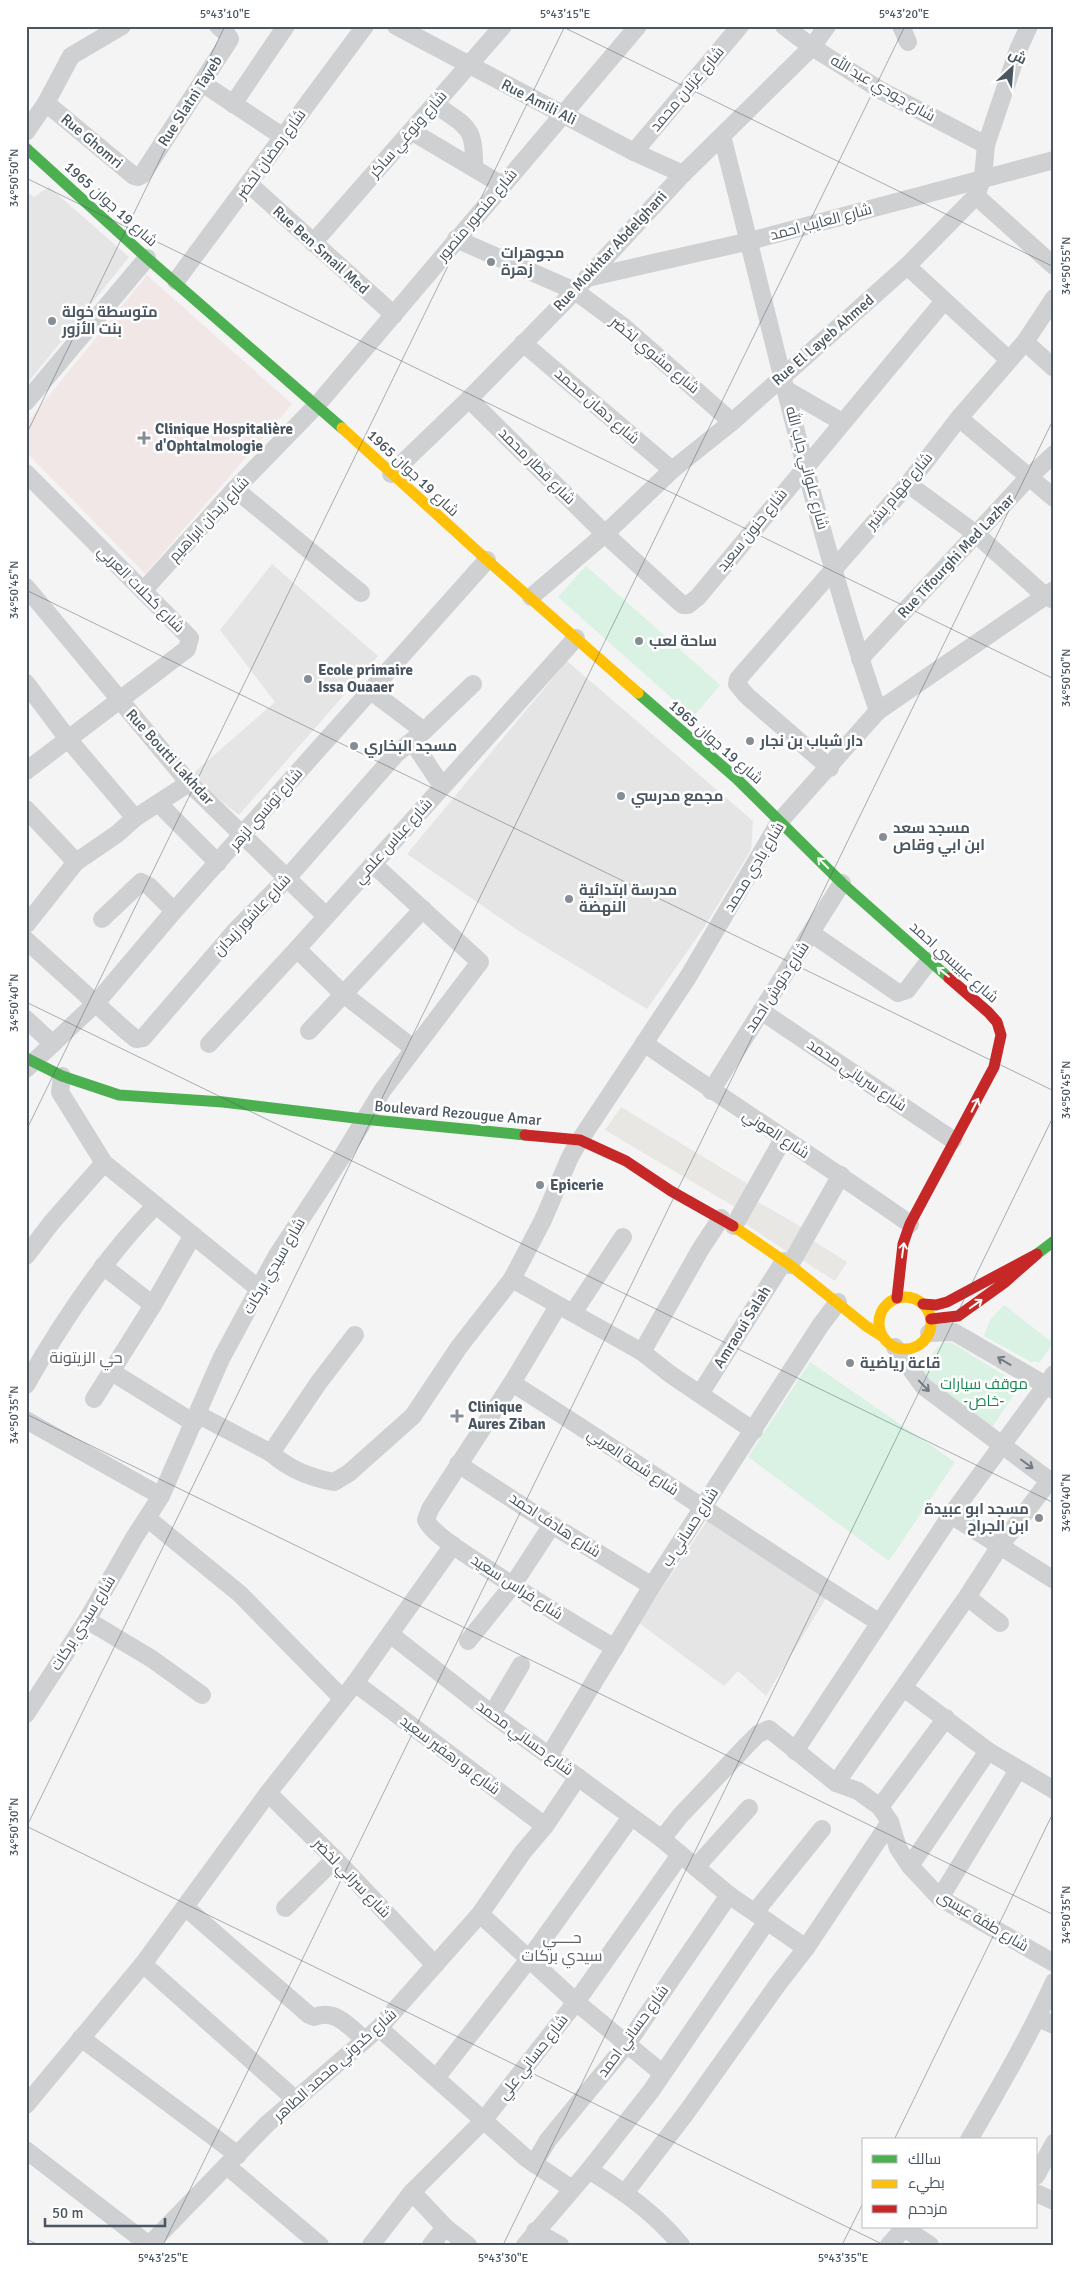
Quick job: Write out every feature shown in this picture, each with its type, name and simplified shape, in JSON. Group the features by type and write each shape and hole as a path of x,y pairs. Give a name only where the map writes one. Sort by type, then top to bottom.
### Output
{"street":[{"path":"26,132 46,103 71,56 122,26"},
{"name":"Rue Slatni Tayeb","path":"138,178 142,175 230,39 218,26"},
{"path":"233,104 286,26"},
{"name":"شارع رمضان لخضر","path":"176,281 365,26"},
{"name":"Rue Amili Ali","path":"396,26 634,152 683,174"},
{"name":"شارع ونوغي ساكر","path":"313,243 503,26"},
{"name":"شارع منصور منصور","path":"317,405 638,26"},
{"name":"شارع غزلان محمد","path":"634,152 740,26"},
{"name":"شارع جودي عبد الله","path":"784,26 812,47 882,91 986,145"},
{"name":"Rue Mokhtar Abdelghani","path":"391,474 469,399 575,291 683,174 812,47 828,26"},
{"name":"Rue El Layeb Ahmed","path":"532,597 605,534 672,470 784,382 907,266 976,196 983,177 986,145 1018,50 1029,26"},
{"path":"202,84 282,136"},
{"name":"Rue Ghomri","path":"46,103 138,178"},
{"path":"435,104 466,127 472,136 474,168"},
{"path":"411,131 502,185"},
{"name":"شارع علواني جاب الله","path":"722,136 750,242 804,467 860,659 878,711"},
{"name":"شارع 19 جوان 1965","path":"26,148 147,258 176,281 317,405 487,560 532,597 736,778 780,821"},
{"name":"شارع العايب احمد","path":"587,278 750,242 983,177 1054,160"},
{"name":"Rue Ben Smail Med","path":"249,184 394,315"},
{"path":"976,196 1054,266"},
{"name":"شارع مشوي لخضر","path":"456,239 575,291 624,327 732,422"},
{"path":"26,402 147,258"},
{"path":"907,266 1008,360"},
{"name":"شارع فهام بشير","path":"830,768 747,696 738,684 738,679 834,566 908,484 959,418 1025,342 1054,298"},
{"name":"شارع حنون سعيد","path":"605,534 678,600 688,605 698,597 804,467 944,301"},
{"path":"1025,342 1054,368"},
{"name":"شارع دهان محمد","path":"523,343 672,470"},
{"path":"784,382 842,422"},
{"name":"شارع قطار محمد","path":"469,399 605,534"},
{"name":"شارع زيدان ابراهيم","path":"143,591 235,489 317,405"},
{"path":"959,418 1054,498"},
{"name":"Rue Tifourghi Med Lazhar","path":"860,659 1029,477 1054,454"},
{"name":"شارع كحلات العربي","path":"26,473 190,638 187,649 26,771"},
{"path":"908,484 976,534 1051,595"},
{"path":"235,489 361,593"},
{"name":"شارع تونسي لزهر","path":"35,1057 97,1002 174,911 244,835 487,560"},
{"name":"Rue Boutti Lakhdar","path":"26,588 189,782 326,916"},
{"name":"شارع بادي محمد","path":"112,1372 196,1418 271,1453 281,1462 315,1479 334,1482 350,1473 413,1416 459,1347 512,1279 543,1220 570,1157 688,977 780,821 830,768 878,711 1051,595"},
{"name":"شارع عباس علمي","path":"209,1044 298,949 576,638"},
{"path":"26,683 68,739 135,818"},
{"name":"شارع عاشور زيدان","path":"26,940 136,1039 143,1038 235,931 288,877 390,761 472,684"},
{"path":"371,690 418,736 442,786"},
{"path":"26,925 76,862 117,834 135,818 189,782"},
{"path":"158,802 218,863"},
{"path":"26,809 76,862"},
{"name":"شارع عبيبسي احمد","path":"780,821 842,883 998,1022 1001,1035 994,1067 971,1112 953,1140 910,1224 903,1244 892,1301"},
{"name":"شارع سيدي بركات","path":"26,1714 87,1620 160,1496 221,1359 276,1257 344,1155 363,1120 413,1048 480,962 373,864"},
{"path":"102,919 143,882 174,911"},
{"name":"شارع دنوش احمد","path":"711,1090 842,883"},
{"path":"309,1030 423,908"},
{"path":"812,933 898,993 907,990 929,961"},
{"path":"298,949 342,993 413,1048"},
{"name":"شارع سرياني محمد","path":"761,1011 953,1140"},
{"path":"26,1019 35,1057"},
{"name":"شارع العوني","path":"644,1043 783,1140 841,1175 910,1224"},
{"name":"Boulevard Rezougue Amar","path":"35,1057 62,1076 120,1095 223,1102 363,1120 580,1140 626,1161 672,1191 727,1222 787,1263 866,1326 888,1341"},
{"path":"62,1076 60,1092 104,1164 259,1289"},
{"path":"642,1352 700,1250 727,1222 783,1140"},
{"path":"28,1250 104,1164"},
{"name":"Amraoui Salah","path":"700,1394 787,1263 841,1175"},
{"path":"26,1385 64,1322 103,1266 156,1205"},
{"path":"94,1400 154,1305 193,1235"},
{"path":"458,1464 512,1383 565,1309 623,1237"},
{"path":"930,1326 958,1316 1004,1283 1054,1241"},
{"path":"838,1302 865,1308 910,1297 923,1304 936,1305 948,1302 1037,1254"},
{"path":"103,1266 154,1305"},
{"path":"512,1279 642,1352 754,1431"},
{"path":"836,1783 967,1597 1000,1546 1051,1482 923,1386 888,1341 879,1319 892,1301"},
{"name":"شارع حساني ب","path":"549,1756 652,1586 754,1431 820,1326 838,1302"},
{"path":"888,1341 911,1348 918,1346 930,1326 928,1311 923,1304"},
{"path":"795,1751 951,1515 1001,1445 1051,1383 954,1332 930,1326"},
{"path":"271,1453 319,1382 355,1335"},
{"name":"شارع شمة العربي","path":"512,1383 702,1509 880,1623"},
{"path":"26,1420 160,1496"},
{"name":"شارع فراس سعيد","path":"458,1464 430,1509 426,1520 453,1545 512,1586 614,1648"},
{"name":"شارع هادف احمد","path":"458,1464 552,1526 652,1586"},
{"path":"951,1515 1054,1580"},
{"path":"147,1518 240,1594 342,1698"},
{"path":"468,1641 512,1586 552,1526"},
{"path":"26,2105 143,1964 268,1793 354,1683 453,1545"},
{"path":"967,1597 1000,1623"},
{"path":"87,1620 152,1659 202,1695"},
{"name":"شارع حساني محمد","path":"390,1634 492,1714 662,1839 728,1895 806,1948"},
{"path":"492,1714 521,1665"},
{"name":"شارع بو رهفير سعيد","path":"354,1683 544,1826"},
{"path":"904,1688 988,1751 1054,1790"},
{"path":"880,1806 946,1718"},
{"path":"625,2193 686,2113 806,1948 890,1822 880,1806 858,1792 836,1783 770,1729 758,1734 680,1816 662,1839"},
{"path":"910,1866 988,1751"},
{"path":"940,1898 1018,1770"},
{"name":"شارع كدوني محمد الطاهر","path":"149,2245 268,2124 379,2028 480,1914 578,1776"},
{"name":"شارع سراني لخضر","path":"268,1793 335,1859 435,1965"},
{"path":"696,1867 749,1808"},
{"path":"436,2078 529,1959 631,1816"},
{"name":"شارع طفة عيسى","path":"890,1822 898,1848 910,1866 940,1898 1054,1963"},
{"path":"560,2245 530,2238 640,2105 662,2074 761,1916 822,1829"},
{"name":"شارع حساني علي","path":"371,2245 412,2192 483,2121 576,2002 680,1855"},
{"path":"285,1908 335,1859"},
{"name":"شارع حساني احمد","path":"534,2164 548,2140 627,2044 728,1895"},
{"path":"185,1907 309,2015 314,2017 326,2013 335,2015 365,2040"},
{"path":"480,1914 576,2002 662,2074"},
{"path":"143,1964 296,2100"},
{"path":"970,2138 1038,2018 1054,1982"},
{"path":"1038,2018 1054,2025"},
{"path":"379,2028 534,2164 572,2188"},
{"path":"81,2038 233,2160 320,2245"},
{"path":"1038,2172 1054,2143"},
{"path":"26,2150 149,2245"},
{"path":"588,2170 625,2193 656,2218 681,2245"},
{"path":"412,2192 445,2227 468,2245"},
{"path":"1038,2194 1054,2201"},
{"path":"431,2245 445,2227"},
{"path":"889,2245 905,2228 930,2245"}],"shaded area":[{"name":"متوسطة خولة بنت الأزور","path":"49,187 129,257 26,385 26,191 34,197"},
{"name":"Clinique Hospitalière d'Ophtalmologie","path":"147,275 292,404 145,574 26,452 26,424"},
{"name":"Ecole primaire Issa Ouaaer","path":"272,564 378,656 239,815 190,776 275,702 220,630"},
{"path":"567,661 753,821 751,850 705,926 647,1009 519,931 407,854"},
{"path":"621,1107 748,1184 735,1207 605,1130"},
{"path":"758,1202 803,1228 789,1253 744,1223"},
{"path":"812,1240 847,1262 835,1281 799,1258"},
{"path":"709,1518 828,1595 766,1696 738,1671 724,1686 639,1623"}],"green space":[{"name":"ساحة لعب","path":"586,566 720,685 693,717 558,597"},
{"name":"موقف سيارات -خاص-","path":"1004,1305 1053,1343 1040,1362 1031,1362 984,1336 990,1320"},
{"name":"موقف سيارات -خاص-","path":"943,1342 952,1343 1020,1385 991,1429 924,1379 922,1364"},
{"path":"810,1362 955,1462 889,1561 748,1457"}],"traffic: fast":[{"path":"26,148 147,258 342,428"},
{"path":"638,693 736,778 842,883 949,978"},
{"path":"26,1058 62,1076 119,1095 223,1102 363,1119 525,1135"},
{"path":"1037,1254 1054,1241"}],"traffic: slow":[{"path":"342,428 487,560 638,693"},
{"path":"733,1226 790,1265 866,1326 882,1336"},
{"path":"905,1297 919,1301 927,1309 931,1323 927,1337 919,1345 905,1349 891,1345 883,1337 879,1323 883,1309 891,1301 905,1297"}],"traffic: jam":[{"path":"897,1298 903,1244 910,1224 994,1067 1001,1035 997,1022 988,1012 949,978"},
{"path":"525,1135 580,1140 626,1161 671,1191 733,1226"},
{"path":"923,1304 936,1305 947,1302 1037,1254 1004,1283 958,1316 931,1319"}],"place":[{"name":"مجوهرات زهرة","path":"491,262"},
{"name":"متوسطة خولة بنت الأزور","path":"52,321"},
{"name":"Clinique Hospitalière d'Ophtalmologie","path":"144,438"},
{"name":"ساحة لعب","path":"639,641"},
{"name":"Ecole primaire Issa Ouaaer","path":"308,679"},
{"name":"دار شباب بن نجار","path":"750,741"},
{"name":"مسجد البخاري","path":"354,746"},
{"name":"مجمع مدرسي","path":"621,796"},
{"name":"مسجد سعد ابن ابي وقاص","path":"883,837"},
{"name":"مدرسة ابتدائية النهضة","path":"569,899"},
{"name":"Epicerie","path":"540,1185"},
{"name":"قاعة رياضية","path":"850,1363"},
{"name":"Clinique Aures Ziban","path":"457,1416"},
{"name":"مسجد ابو عبيدة ابن الجراح","path":"1039,1518"}],"district":[{"name":"حي الزيتونة","path":"86,1357"},
{"name":"حــــي سيدي بركات","path":"562,1946"}]}
